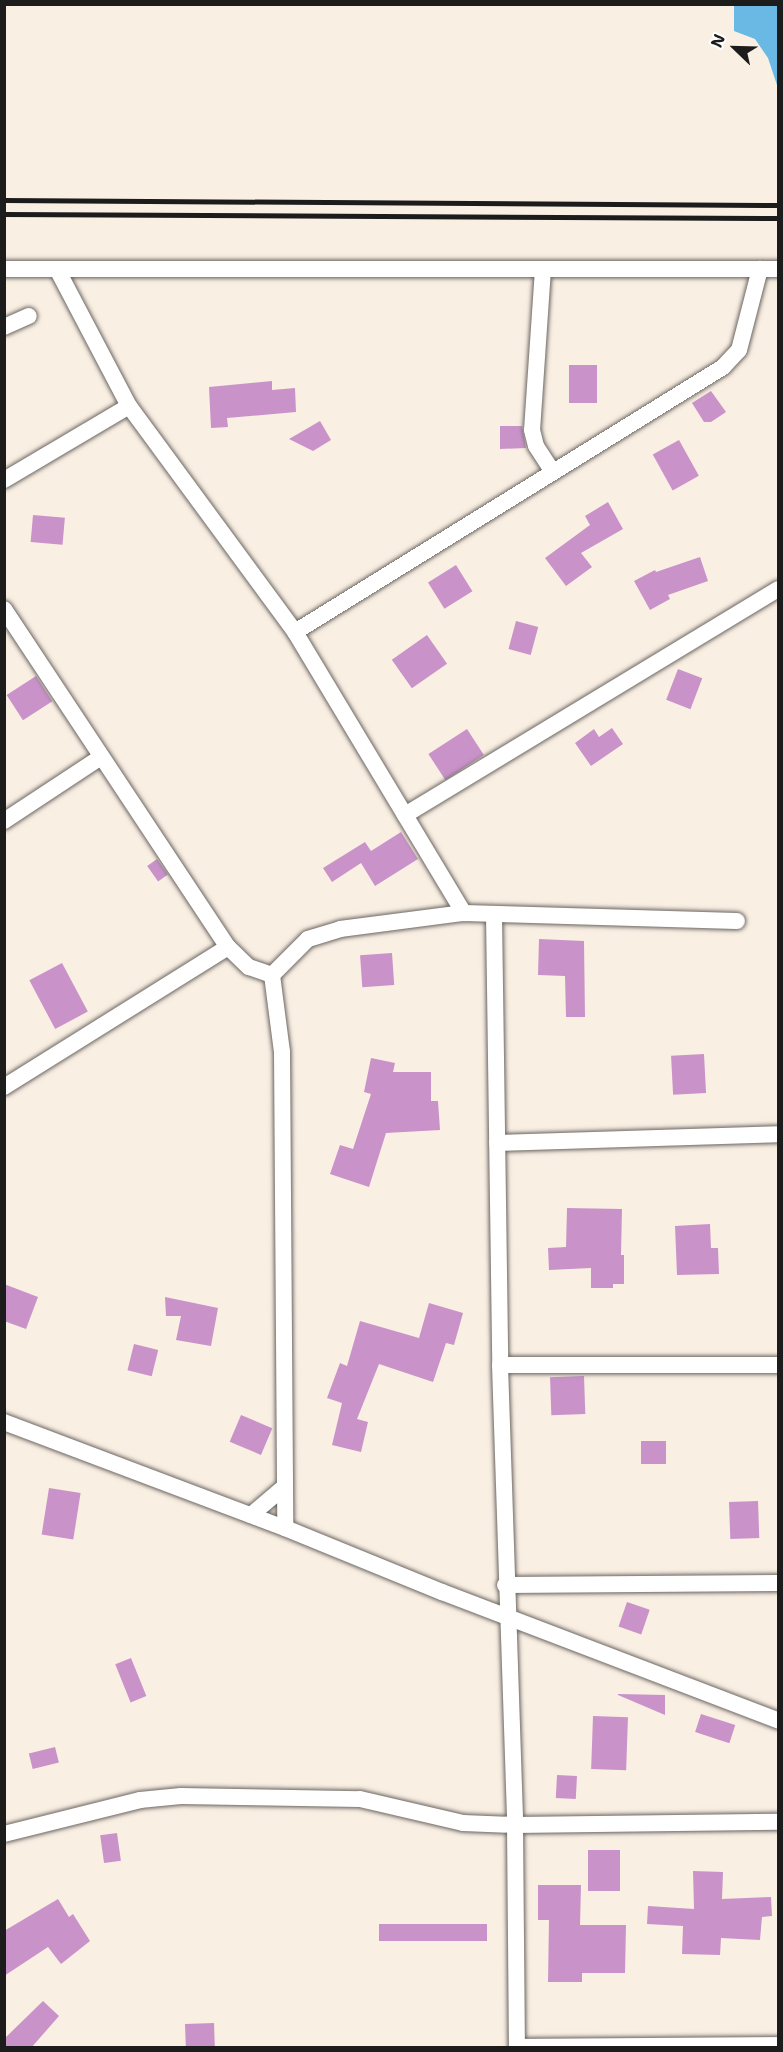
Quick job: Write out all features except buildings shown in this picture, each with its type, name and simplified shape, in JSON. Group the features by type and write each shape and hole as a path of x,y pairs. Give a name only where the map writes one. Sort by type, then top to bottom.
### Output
{"street":[{"path":"4,269 778,269"},
{"path":"57,269 129,406 295,632 464,913"},
{"path":"543,269 532,430 536,446 553,472"},
{"path":"295,632 723,367 739,350 760,269"},
{"path":"4,327 29,316"},
{"path":"4,480 129,406"},
{"path":"405,815 778,589"},
{"path":"4,609 228,947 249,967 272,975"},
{"path":"4,821 101,757"},
{"path":"272,975 308,939 340,929 464,913 737,921"},
{"path":"494,915 500,1365 505,1585 515,1825 517,2047 778,2045"},
{"path":"4,1087 228,947"},
{"path":"272,975 282,1052 285,1528"},
{"path":"497,1143 778,1134"},
{"path":"500,1365 778,1365"},
{"path":"4,1422 252,1515 778,1720"},
{"path":"252,1515 283,1488"},
{"path":"505,1585 778,1583"},
{"path":"4,1834 140,1800 181,1796 230,1799 360,1799 463,1823 515,1825 778,1822"}],"water":[{"path":"734,5 778,5 778,88 768,58 755,39 734,31"}],"railway":[{"path":"4,200 778,205"},
{"path":"4,214 778,218"}]}
